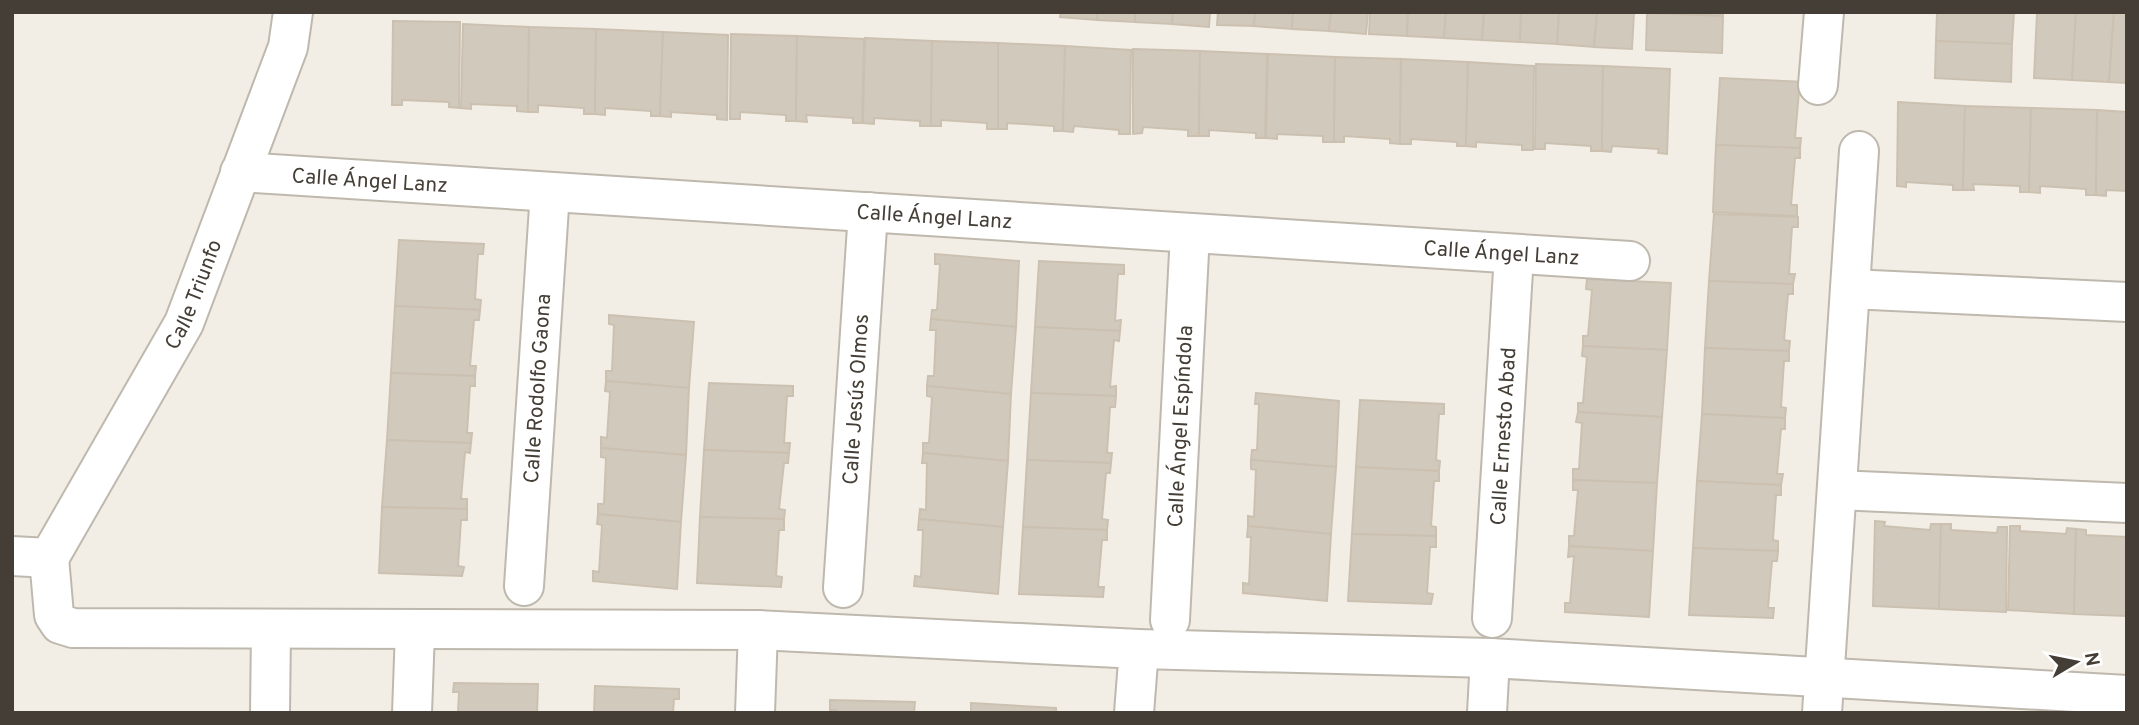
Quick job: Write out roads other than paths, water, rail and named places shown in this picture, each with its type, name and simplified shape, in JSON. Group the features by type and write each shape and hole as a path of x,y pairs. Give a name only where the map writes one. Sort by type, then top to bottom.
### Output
{"street":[{"name":"Calle Triunfo","path":"50,558 184,323 288,47 293,12"},
{"path":"1818,85 1824,12"},
{"path":"1822,695 1859,150"},
{"name":"Calle Ángel Lanz","path":"240,172 1630,261"},
{"name":"Calle Rodolfo Gaona","path":"524,586 550,192"},
{"name":"Calle Jesús Olmos","path":"843,588 868,212"},
{"name":"Calle Ángel Espíndola","path":"1170,620 1190,233"},
{"name":"Calle Ernesto Abad","path":"1492,618 1514,254"},
{"path":"1850,289 2127,302"},
{"path":"1837,490 2127,503"},
{"path":"12,556 50,558 54,615 60,624 73,628 758,630 1139,649 1490,658 1822,695 2127,695"},
{"path":"270,713 271,630"},
{"path":"755,713 758,630"},
{"path":"412,713 415,631"},
{"path":"1135,713 1139,649"},
{"path":"1487,713 1490,658"}]}
